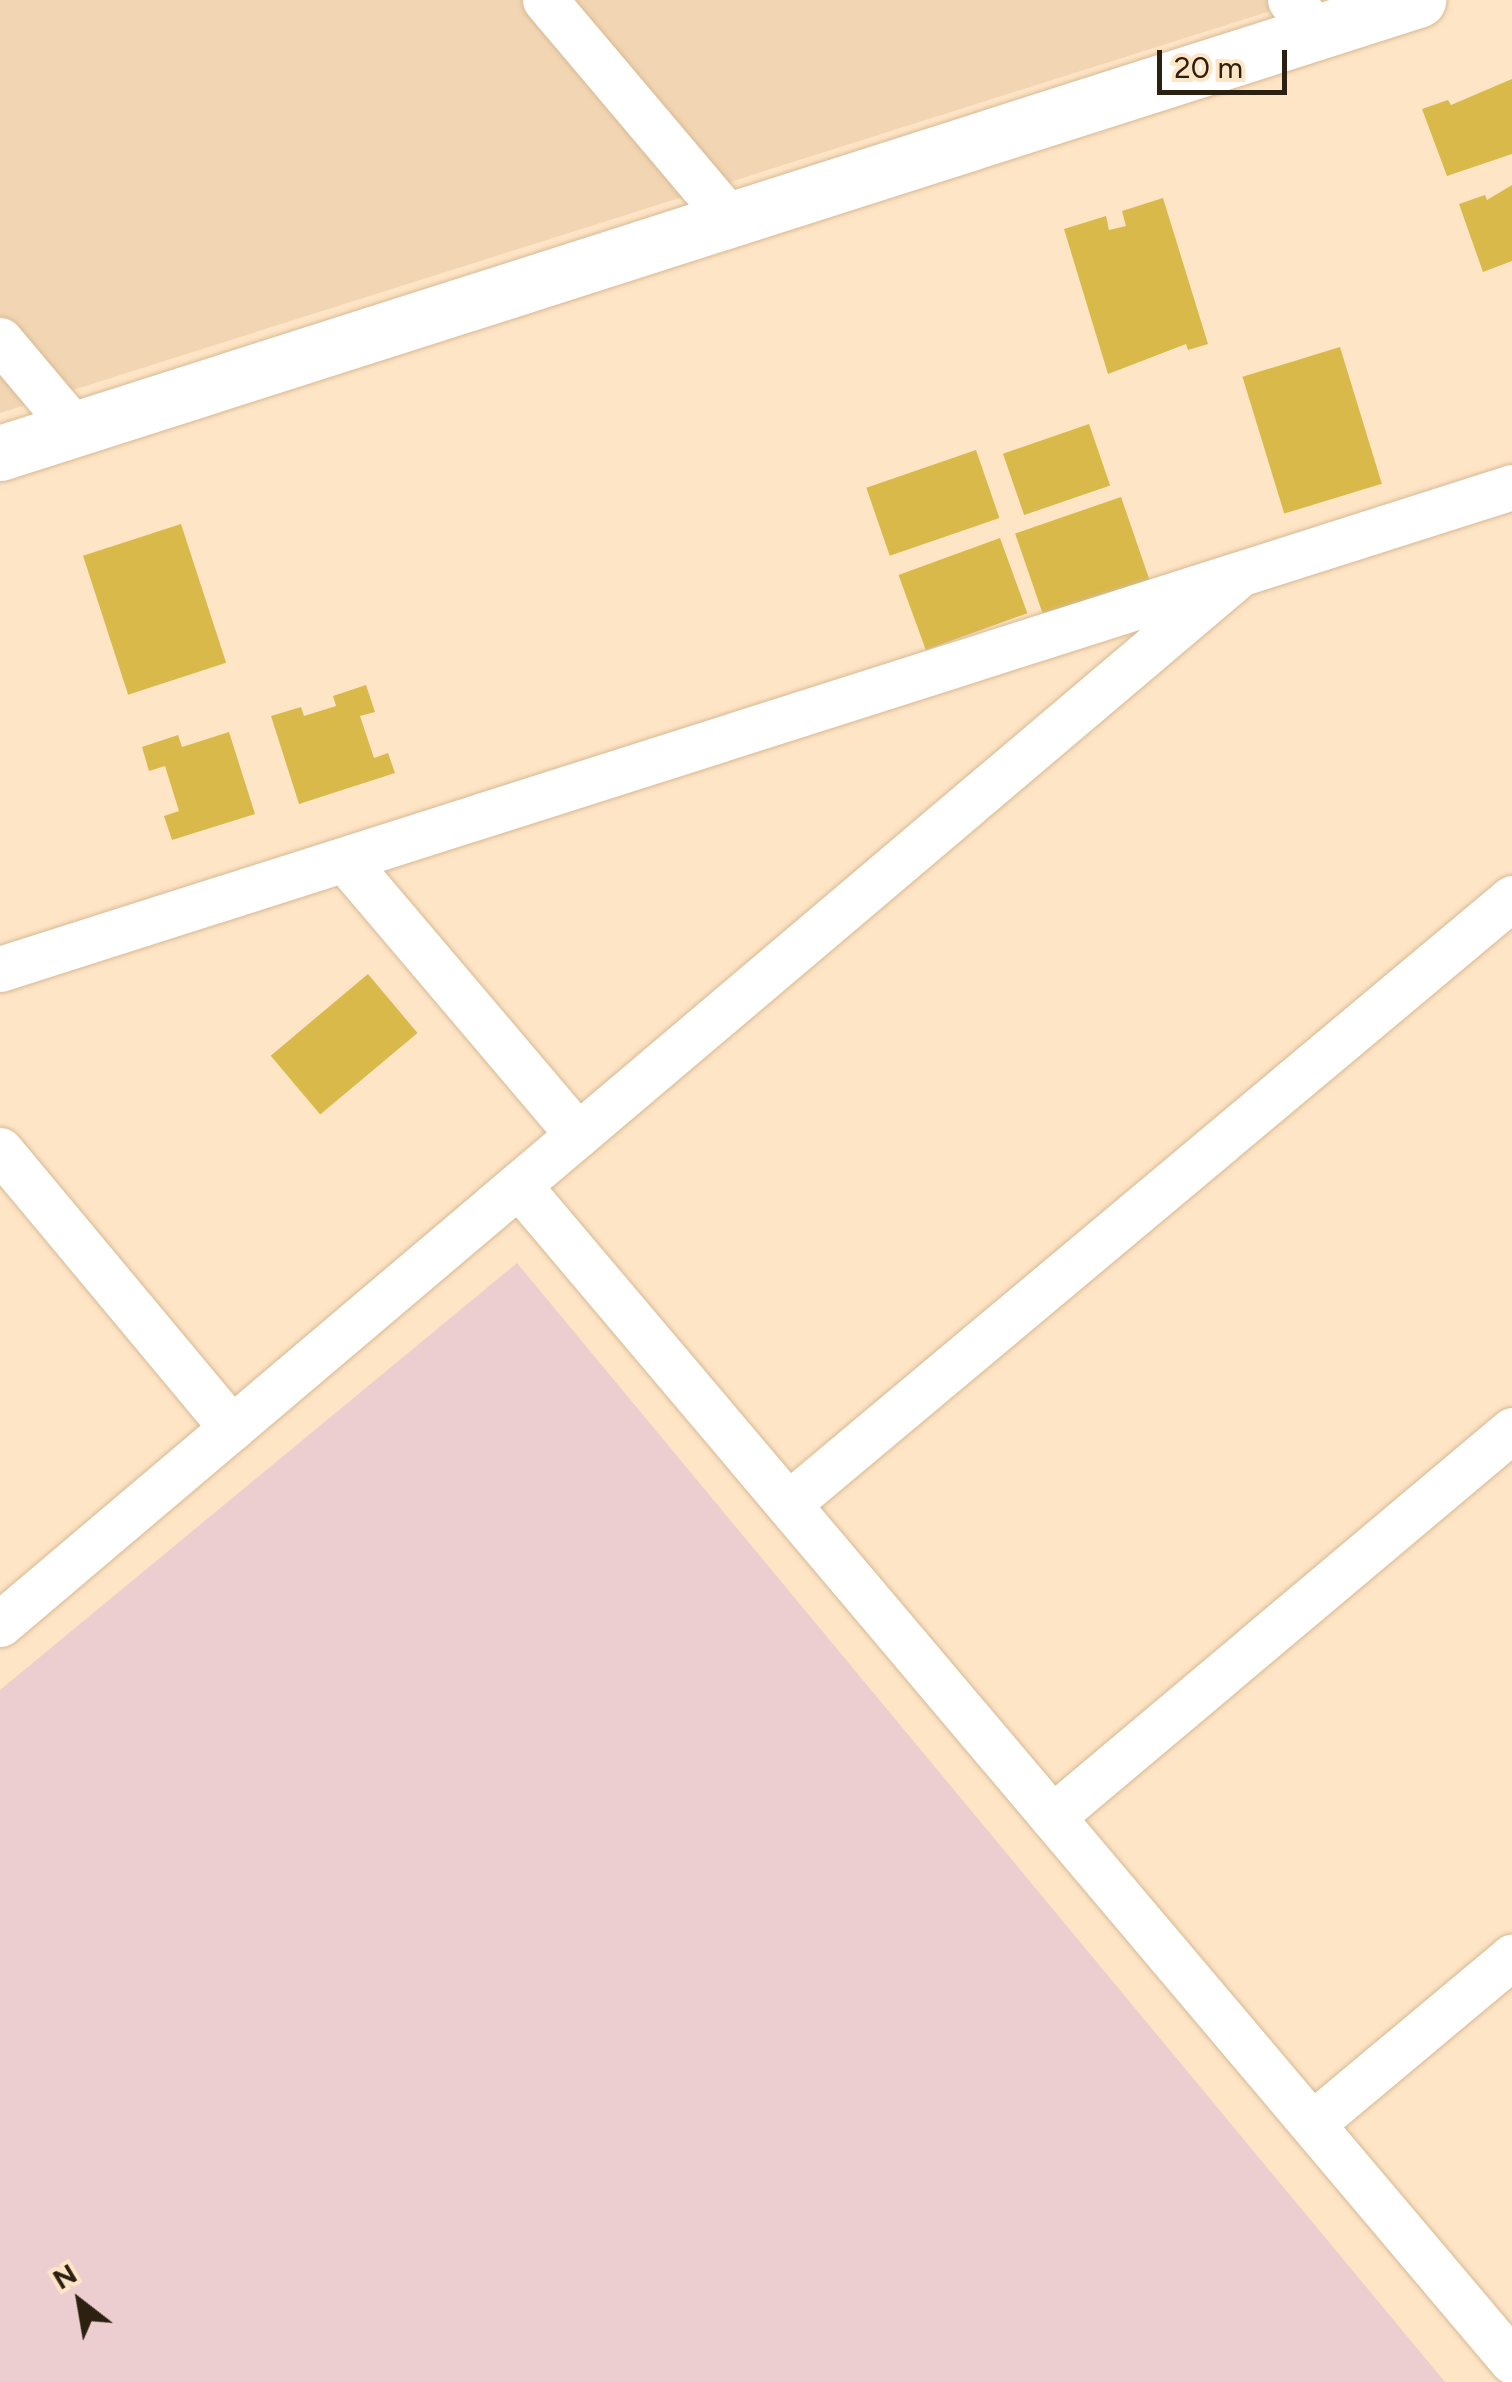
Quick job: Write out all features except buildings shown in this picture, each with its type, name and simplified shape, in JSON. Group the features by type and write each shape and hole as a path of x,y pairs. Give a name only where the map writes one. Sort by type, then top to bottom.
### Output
{"street":[{"path":"545,0 731,220"},
{"path":"0,453 731,220 1304,16 1418,0"},
{"path":"0,340 74,429"},
{"path":"0,969 1512,487"},
{"path":"0,1624 1235,578"},
{"path":"345,860 578,1135"},
{"path":"788,1504 1512,898"},
{"path":"0,1150 232,1428"},
{"path":"519,1186 1512,2361"},
{"path":"1052,1816 1512,1430"},
{"path":"1312,2124 1512,1957"}],"shaded area":[{"path":"0,0 1305,0 0,413"},
{"path":"517,1263 1445,2382 0,2382 0,1690"}]}
